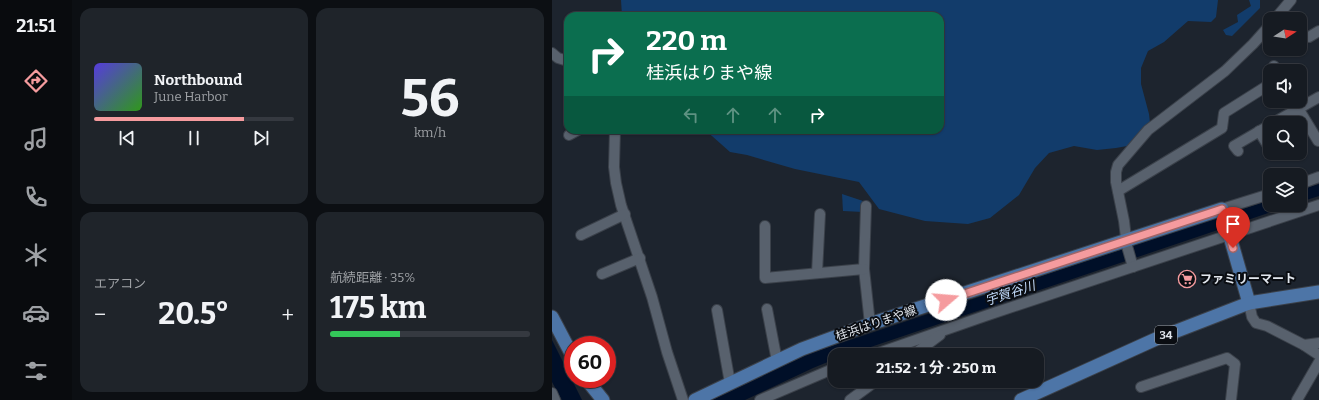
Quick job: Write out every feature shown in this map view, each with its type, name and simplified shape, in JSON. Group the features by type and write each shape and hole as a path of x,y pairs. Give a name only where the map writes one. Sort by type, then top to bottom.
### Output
{"main road":[{"name":"桂浜はりまや線","path":"695,400 802,349 870,324 1223,212"},
{"path":"1223,212 1249,303"},
{"name":"34","path":"1021,400 1156,339 1249,303 1319,292"},
{"path":"552,317 564,340"},
{"path":"593,388 603,400"}],"street":[{"path":"1281,12 1291,0"},
{"path":"1309,37 1319,31"},
{"path":"1132,263 1118,191 1116,172 1118,165 1148,130 1225,71 1263,33"},
{"path":"552,53 558,58 564,60"},
{"path":"1118,191 1222,128 1224,114 1263,89"},
{"path":"1307,103 1319,97"},
{"path":"1285,116 1298,108 1318,141"},
{"path":"1238,151 1234,146 1263,129"},
{"path":"1259,131 1263,138"},
{"path":"615,134 614,167 616,183 624,214 640,258 667,352 683,400"},
{"path":"1307,181 1319,177"},
{"path":"1223,212 1263,197"},
{"path":"866,206 864,269 870,324"},
{"path":"893,348 1132,263 1319,206"},
{"path":"581,235 624,214"},
{"path":"817,273 820,214"},
{"path":"765,226 765,278 864,269"},
{"path":"602,274 640,258"},
{"path":"1249,303 1252,317 1256,323 1267,326 1304,345 1319,355"},
{"path":"767,309 777,361"},
{"path":"717,310 730,383"},
{"path":"923,348 950,328"},
{"path":"1304,345 1319,344"},
{"path":"1141,387 1227,358 1235,364 1231,400"},
{"path":"1296,400 1319,362"},
{"path":"760,400 828,371"},
{"path":"850,400 866,388"},
{"path":"552,393 555,400"}],"shaded area":[{"path":"621,0 1218,0 1216,17 1211,22 1188,21 1164,42 1148,51 1141,68 1141,84 1149,114 1151,132 1138,144 1097,150 1074,146 1049,153 1035,168 1019,195 990,218 968,224 925,221 879,209 859,182 795,169 747,155 730,152 709,134 944,134 944,12 622,12"},
{"path":"1249,0 1260,0 1260,8 1232,36 1226,35 1223,30 1238,22 1237,15 1251,6"},
{"path":"842,194 863,201 863,212 843,211"}],"water":[{"path":"1319,184 1319,196 1307,200 1307,188"},
{"name":"宇賀谷川","path":"1263,202 1263,212 1271,212 868,348 828,348 828,362 745,400 712,400 808,354"},
{"path":"552,340 564,364 564,388 576,388 582,400 562,400 552,382"}],"place":[{"name":"ファミリーマート","path":"1187,279"}],"route":[{"path":"946,300 1222,209 1233,248"}]}
